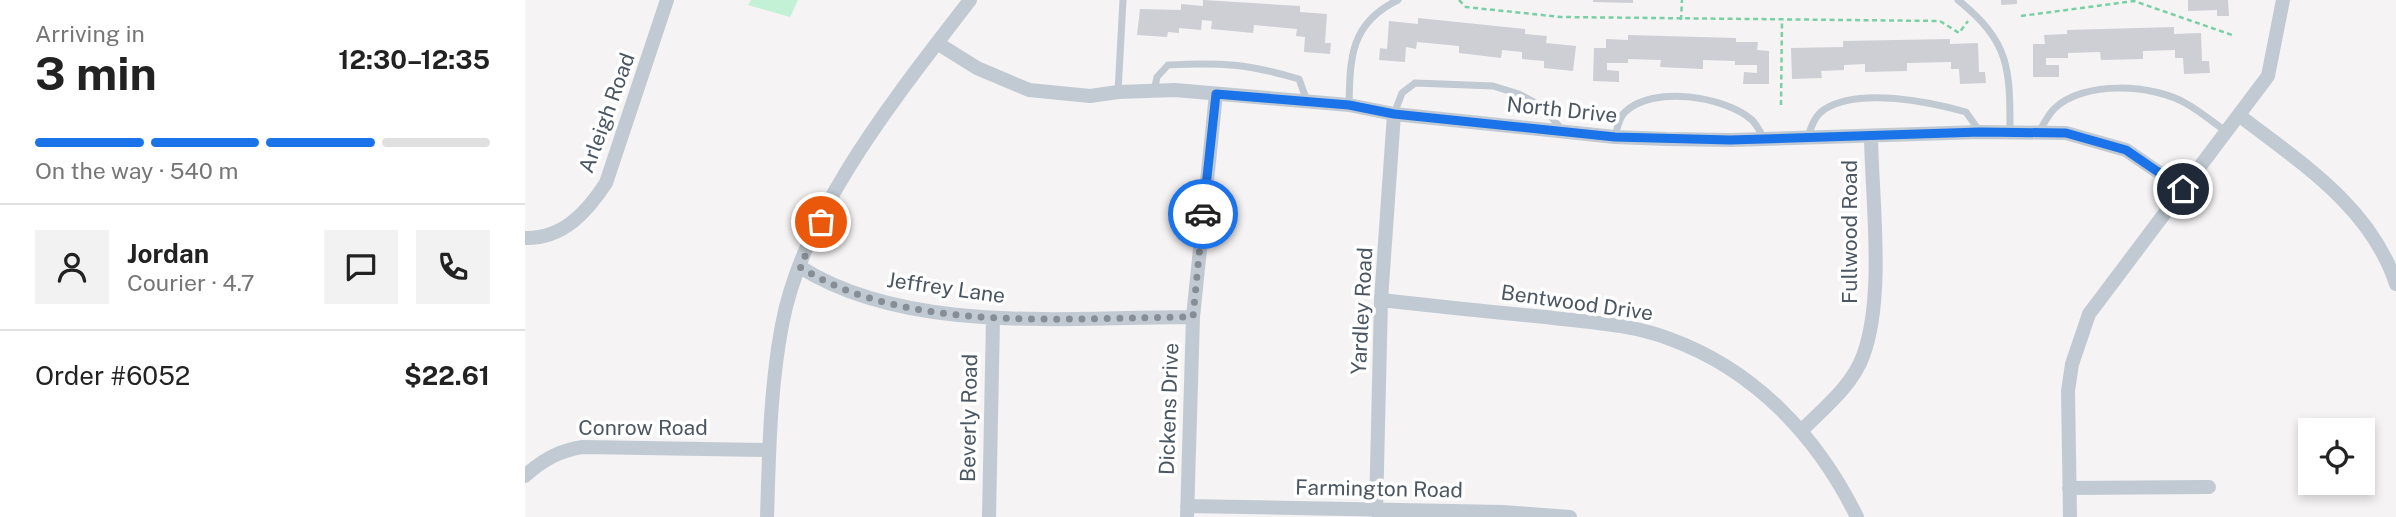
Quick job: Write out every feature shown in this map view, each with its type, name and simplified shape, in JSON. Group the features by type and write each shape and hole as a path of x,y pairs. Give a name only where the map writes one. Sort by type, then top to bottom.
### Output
{"street":[{"name":"Arleigh Road","path":"525,238 563,230 589,209 606,183 667,0"},
{"path":"767,517 769,450 782,325 800,267 842,177 970,0"},
{"path":"2070,517 2068,391 2080,338 2089,314 2268,76 2283,5"},
{"name":"North Drive","path":"937,43 977,68 1028,90 1090,96 1154,91 1216,94 1349,105 1394,114 1615,137 1808,139 1980,132 2039,132 2086,137 2126,150 2183,189"},
{"name":"Dickens Drive","path":"1187,511 1193,317 1216,94"},
{"name":"Yardley Road","path":"1376,511 1381,300 1394,114"},
{"path":"2239,116 2326,183 2364,222 2386,256 2396,284"},
{"name":"Fullwood Road","path":"1802,430 1842,390 1863,356 1875,295 1871,137"},
{"name":"Jeffrey Lane","path":"800,267 839,289 886,302 993,319 1193,317"},
{"name":"Bentwood Drive","path":"1381,300 1600,323 1669,338 1717,360 1748,379 1802,430 1842,486 1857,517"},
{"name":"Beverly Road","path":"989,517 993,319"},
{"name":"Conrow Road","path":"525,476 539,463 568,449 583,447 769,450"},
{"path":"2069,488 2209,487"},
{"name":"Farmington Road","path":"1187,511 1503,512 1570,517"}],"lane":[{"path":"1118,92 1123,0"},
{"path":"1349,105 1350,62 1361,29 1380,4 1398,0"},
{"path":"1958,0 1973,13 2002,48 2010,83 2010,132"},
{"path":"2270,0 2283,5"},
{"path":"1154,91 1157,77 1168,65 1219,62 1255,65 1299,79 1308,102"},
{"path":"1394,114 1402,93 1416,83 1493,86 1519,94 1543,107 1563,131"},
{"path":"2039,132 2054,108 2081,95 2129,88 2161,93 2186,103 2227,132"},
{"path":"1615,137 1623,113 1645,99 1677,95 1736,111 1754,121 1764,139"},
{"path":"1808,139 1812,124 1824,109 1853,101 1900,97 1966,112 1980,132"}],"path":[{"path":"1459,0 1466,7 1548,16 1682,20 1940,21 1959,33 1973,13"},
{"path":"1682,0 1682,20"},
{"path":"2021,16 2134,1 2232,35"},
{"path":"1781,105 1782,20"}],"green space":[{"path":"751,0 798,0 790,17 748,5"}],"building":[{"path":"1203,0 1300,6 1300,12 1327,14 1325,43 1331,43 1330,54 1304,52 1305,37 1296,36 1297,29 1254,25 1253,33 1211,29 1212,21 1202,20 1201,30 1179,28 1179,33 1168,32 1167,37 1137,35 1140,9 1181,10 1181,4 1203,6"},
{"path":"1633,0 1633,3 1593,2"},
{"path":"2001,0 2017,0 2017,4 2001,5"},
{"path":"2188,0 2228,0 2229,16 2217,16 2217,10 2188,11"},
{"path":"1418,18 1525,29 1525,34 1547,36 1546,43 1576,46 1573,71 1544,68 1544,61 1522,59 1522,52 1502,50 1501,58 1459,53 1459,46 1417,42 1416,49 1406,47 1405,62 1379,60 1380,48 1387,49 1389,21 1418,24"},
{"path":"2174,27 2174,34 2201,33 2202,61 2209,61 2210,73 2184,74 2183,58 2175,58 2175,50 2143,51 2143,59 2101,60 2100,52 2068,53 2068,58 2046,58 2046,65 2059,65 2059,77 2033,77 2033,44 2045,44 2044,35 2067,34 2067,30"},
{"path":"1628,35 1736,38 1736,42 1758,42 1757,50 1769,51 1769,84 1743,84 1744,72 1757,73 1757,65 1703,60 1703,69 1660,67 1661,60 1628,59 1628,63 1607,63 1607,70 1619,71 1619,82 1593,81 1594,48 1606,48 1606,39 1628,40"},
{"path":"1950,39 1950,44 1978,43 1979,72 1985,72 1986,83 1960,84 1959,69 1951,69 1951,62 1907,63 1907,71 1865,72 1865,64 1844,65 1844,70 1821,71 1822,78 1792,79 1791,48 1843,47 1843,41"}],"way so far":[{"path":"821,222 800,267 839,289 886,302 993,319 1193,317 1203,214"}],"route":[{"path":"1203,214 1216,94 1349,105 1394,114 1615,137 1730,140 1980,132 2066,133 2106,142 2126,150 2183,189"}]}
